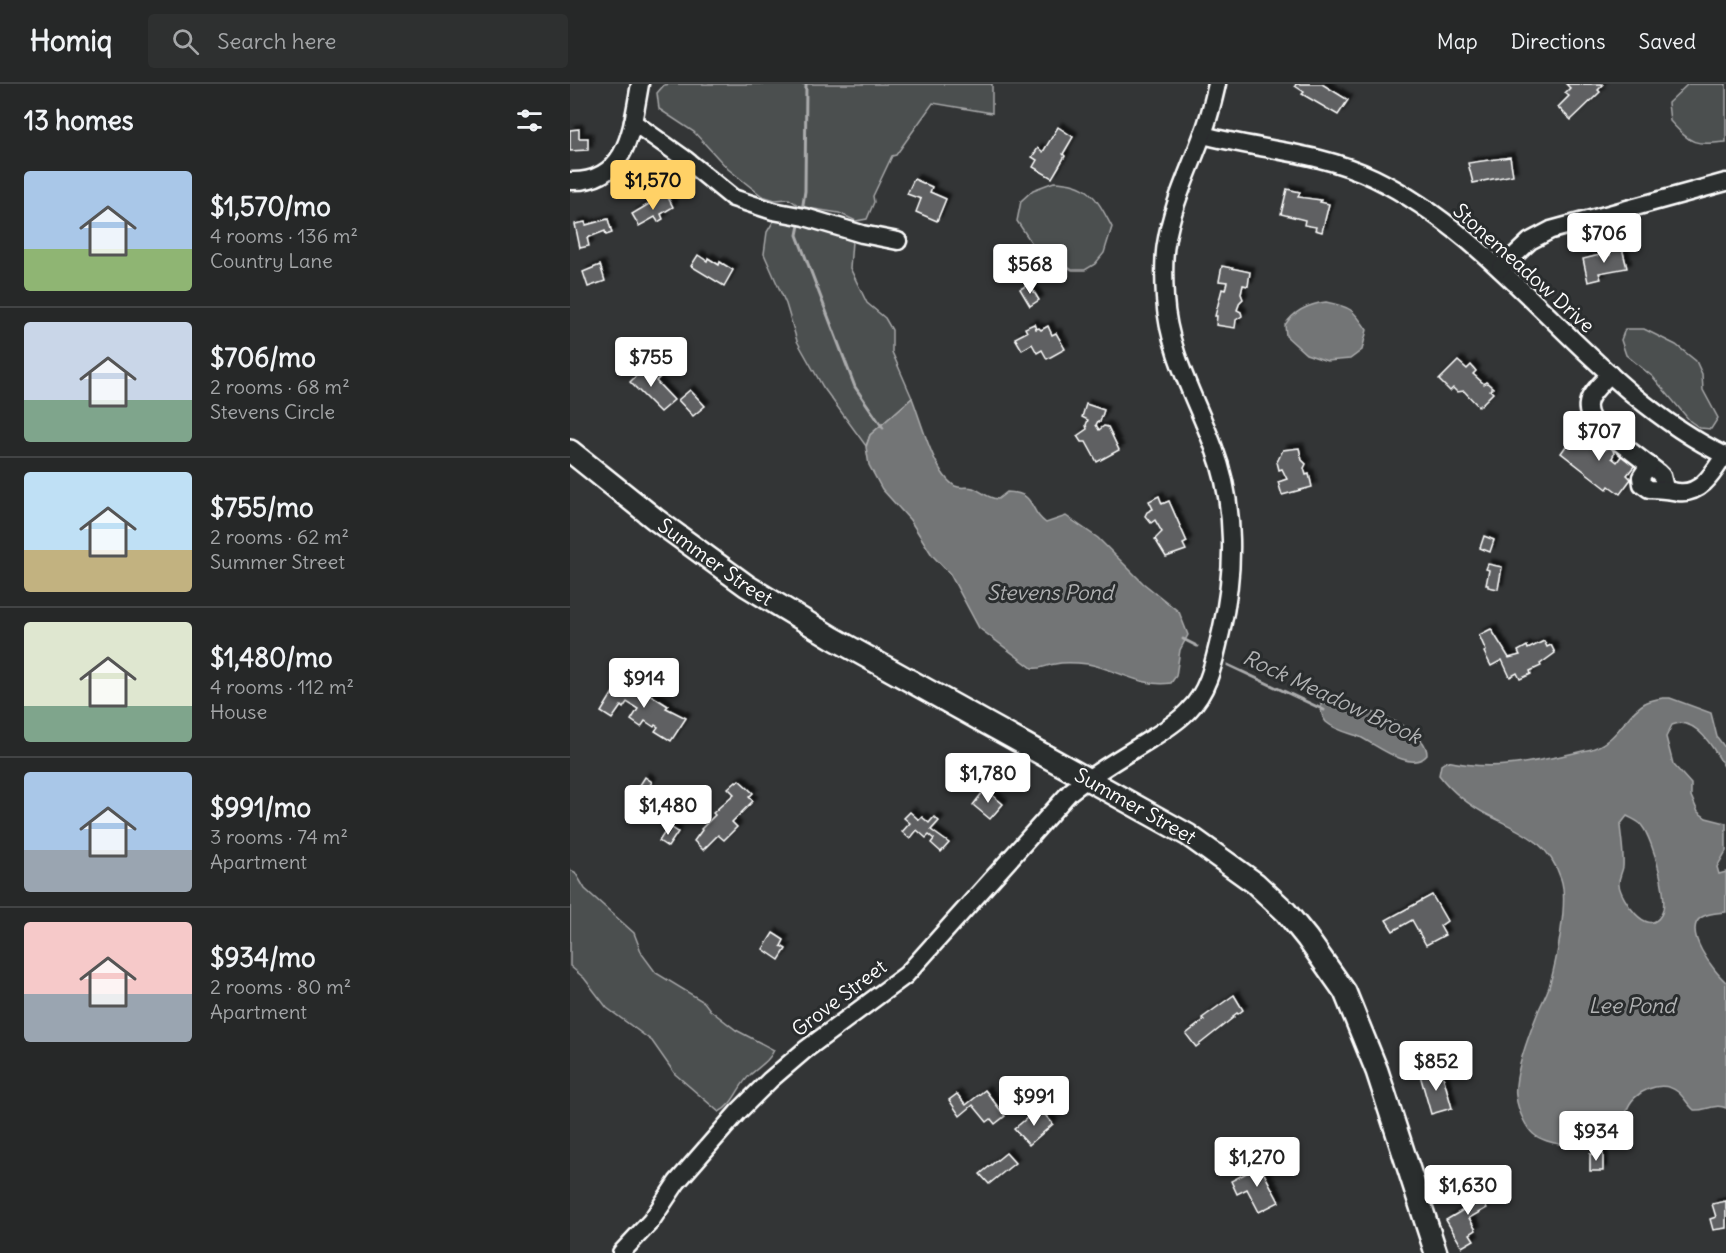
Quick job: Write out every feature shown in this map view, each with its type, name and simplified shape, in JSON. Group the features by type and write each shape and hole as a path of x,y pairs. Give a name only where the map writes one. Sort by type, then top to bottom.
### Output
{"main road":[{"name":"Summer Street","path":"570,451 655,519 747,586 833,638 1188,836 1255,883 1286,912 1345,992 1377,1071 1436,1253"}],"street":[{"path":"570,181 600,177 616,162 629,142 640,84"},
{"name":"Grove Street","path":"621,1253 651,1221 677,1182 738,1112 770,1080 805,1050 906,975 1070,792 1085,780 1171,726 1190,709 1208,683 1222,624 1231,545 1225,488 1215,450 1175,353 1165,301 1165,247 1180,190 1203,135 1217,84"},
{"path":"633,122 685,159 733,198 773,211 898,241"},
{"name":"Stonemeadow Drive","path":"1203,135 1319,158 1346,166 1375,179 1434,214 1500,269 1585,353 1610,374 1670,422 1725,456"},
{"path":"1500,269 1530,241 1551,230 1726,182"},
{"path":"1610,374 1591,396 1586,409 1594,423 1649,465 1641,477 1642,484 1649,489 1665,488 1678,492 1692,492 1713,473 1725,456"}],"shaded area":[{"path":"992,84 992,113 933,103 896,155 892,156 873,196 874,202 867,219 856,221 839,213 801,207 789,199 775,200 762,196 728,169 694,132 659,109 657,93 664,85"},
{"path":"1688,84 1726,84 1726,142 1694,142 1670,121 1668,103"},
{"path":"1054,182 1076,185 1091,194 1112,227 1104,253 1095,264 1085,270 1072,270 1033,245 1017,221 1021,201 1033,190"},
{"path":"776,217 840,232 852,241 850,268 867,303 885,318 892,330 892,352 912,398 870,435 866,446 823,387 797,341 786,304 764,254 767,232"},
{"path":"1625,329 1644,329 1676,345 1696,361 1702,374 1703,390 1718,418 1711,429 1700,428 1690,421 1653,377 1626,355 1621,340"},
{"path":"570,870 575,872 585,889 634,933 642,954 656,973 704,1002 710,1010 736,1030 774,1050 746,1080 724,1109 719,1112 675,1074 652,1041 607,1008 584,978 570,966"}],"water":[{"path":"1326,302 1351,310 1367,330 1362,350 1350,359 1327,361 1306,354 1286,336 1285,325 1297,312 1308,306"},
{"name":"Stevens Pond","path":"912,398 929,446 947,480 955,486 973,488 998,499 1007,492 1024,495 1046,523 1066,516 1098,538 1143,583 1179,612 1188,635 1180,650 1176,676 1171,683 1139,681 1088,664 1063,663 1032,668 979,628 950,574 932,555 910,520 882,489 869,465 866,447 870,435"},
{"path":"1328,697 1381,715 1407,729 1418,736 1425,745 1427,755 1420,760 1403,760 1360,737 1334,727 1326,722 1321,711 1321,700"},
{"name":"Lee Pond","path":"1670,698 1711,713 1717,737 1726,749 1726,770 1705,737 1690,725 1681,723 1672,725 1666,737 1673,764 1691,784 1691,796 1698,812 1706,818 1726,823 1726,851 1717,867 1719,874 1726,872 1726,912 1702,917 1695,931 1697,940 1708,960 1726,982 1726,1108 1718,1106 1694,1110 1678,1092 1671,1088 1656,1087 1641,1093 1630,1103 1623,1132 1619,1138 1583,1145 1555,1143 1539,1138 1528,1129 1518,1106 1516,1087 1523,1054 1549,987 1555,963 1563,917 1561,879 1549,855 1541,846 1522,832 1468,803 1439,775 1441,765 1447,761 1484,766 1520,764 1592,749 1610,739 1638,708 1647,702","holes":["1627,816 1642,826 1651,844 1659,870 1663,907 1661,915 1655,921 1649,922 1636,914 1624,899 1619,885 1623,867 1620,825"]}],"building":[{"path":"1296,84 1322,84 1348,100 1338,115 1302,94 1304,92 1295,86"},
{"path":"1566,84 1603,85 1598,90 1600,92 1571,120 1558,107 1569,96 1565,93 1570,88"},
{"path":"1058,127 1073,137 1052,178 1033,167 1037,160 1032,157 1038,148 1043,152"},
{"path":"579,129 579,138 588,138 588,150 570,151 570,130"},
{"path":"1510,157 1513,175 1473,183 1468,163"},
{"path":"914,179 932,187 930,192 946,199 937,221 916,212 921,199 907,194"},
{"path":"1287,189 1300,192 1298,197 1321,200 1320,202 1329,204 1322,232 1315,230 1316,227 1304,225 1305,220 1281,214"},
{"path":"666,194 673,207 661,214 663,219 658,222 655,217 639,226 632,214"},
{"path":"608,219 612,233 606,235 605,231 587,238 589,246 580,248 575,224 585,222 586,225"},
{"path":"1622,248 1627,268 1599,273 1601,279 1588,282 1583,259 1604,254 1604,256 1610,255 1609,252"},
{"path":"698,255 719,265 720,262 733,270 724,286 691,266"},
{"path":"600,265 605,281 588,287 583,272"},
{"path":"1222,266 1250,272 1248,286 1243,285 1241,294 1243,299 1237,310 1242,316 1236,320 1235,328 1216,325 1217,316 1215,316 1222,289 1225,290 1227,282 1219,281"},
{"path":"1029,284 1039,300 1030,306 1020,289"},
{"path":"1034,324 1036,329 1041,330 1048,326 1052,335 1056,333 1065,349 1047,359 1042,350 1037,353 1032,344 1022,350 1015,338 1027,332 1025,328"},
{"path":"1458,361 1467,369 1471,365 1476,371 1473,374 1484,384 1486,382 1493,388 1490,390 1493,393 1479,407 1464,391 1457,392 1453,388 1450,391 1439,380"},
{"path":"642,364 649,372 654,368 661,376 656,381 674,400 660,412 630,382 638,374 635,370"},
{"path":"690,390 705,406 693,416 678,400"},
{"path":"1086,404 1104,410 1100,422 1098,421 1096,425 1099,430 1104,426 1108,427 1119,450 1097,462 1086,442 1081,442 1077,436 1087,429 1088,420 1082,417"},
{"path":"1576,432 1587,440 1592,435 1598,438 1596,444 1604,450 1609,447 1613,450 1612,458 1617,462 1622,455 1635,465 1627,475 1631,479 1620,494 1609,486 1607,489 1561,453"},
{"path":"1299,448 1302,460 1306,464 1304,468 1306,475 1309,474 1312,487 1282,495 1278,482 1287,479 1282,469 1279,470 1277,462 1283,450"},
{"path":"1159,496 1162,504 1169,501 1187,542 1183,544 1186,550 1166,557 1155,539 1162,532 1155,520 1151,523 1145,516 1153,509 1149,501"},
{"path":"1484,536 1494,540 1490,552 1480,548"},
{"path":"1488,564 1502,567 1498,589 1486,585"},
{"path":"1491,629 1509,658 1520,655 1518,651 1527,646 1528,649 1544,641 1547,647 1551,645 1555,653 1540,664 1541,666 1530,671 1531,674 1520,679 1517,673 1510,677 1502,660 1491,666 1484,652 1486,651 1479,635"},
{"path":"623,676 637,685 636,688 639,690 640,688 668,706 666,708 686,718 671,741 655,731 658,727 655,725 654,727 645,721 641,727 631,720 638,709 627,702 623,708 621,706 612,719 601,712"},
{"path":"645,777 652,782 645,793 638,788"},
{"path":"739,780 753,793 749,797 753,801 732,822 737,827 724,840 718,835 703,850 694,841 701,829 715,815 713,813 734,794 728,788"},
{"path":"985,789 1003,804 990,819 973,805"},
{"path":"910,812 919,820 922,817 929,823 934,817 939,821 931,830 949,843 941,852 931,843 934,839 929,835 926,838 917,830 910,839 902,832 910,823 904,818"},
{"path":"669,826 678,832 668,847 659,841"},
{"path":"1432,895 1447,921 1440,926 1445,935 1426,945 1412,920 1393,931 1386,920"},
{"path":"773,933 784,940 781,946 786,949 779,960 763,949"},
{"path":"1234,995 1243,1010 1196,1047 1186,1034 1204,1020 1202,1018"},
{"path":"1441,1069 1452,1108 1431,1114 1420,1075"},
{"path":"985,1090 1005,1116 995,1124 991,1119 987,1122 973,1105 960,1116 949,1100 957,1094 966,1105"},
{"path":"1039,1108 1053,1124 1029,1145 1014,1129"},
{"path":"1006,1153 1015,1163 989,1184 980,1174"},
{"path":"1590,1154 1603,1154 1603,1171 1590,1171"},
{"path":"1260,1166 1279,1202 1259,1212 1247,1189 1237,1194 1231,1181"},
{"path":"1475,1186 1480,1194 1488,1190 1491,1197 1483,1201 1487,1208 1469,1218 1476,1230 1470,1234 1474,1240 1462,1247 1446,1220 1472,1205 1465,1192"},
{"path":"1726,1201 1726,1228 1713,1230 1710,1219 1716,1217 1712,1204"}],"waterway":[{"name":"Rock Meadow Brook","path":"802,211 805,191 806,84"},
{"name":"Rock Meadow Brook","path":"799,225 797,235 855,387 883,428"},
{"name":"Rock Meadow Brook","path":"1183,639 1197,646"},
{"name":"Rock Meadow Brook","path":"1228,665 1324,710"}]}
